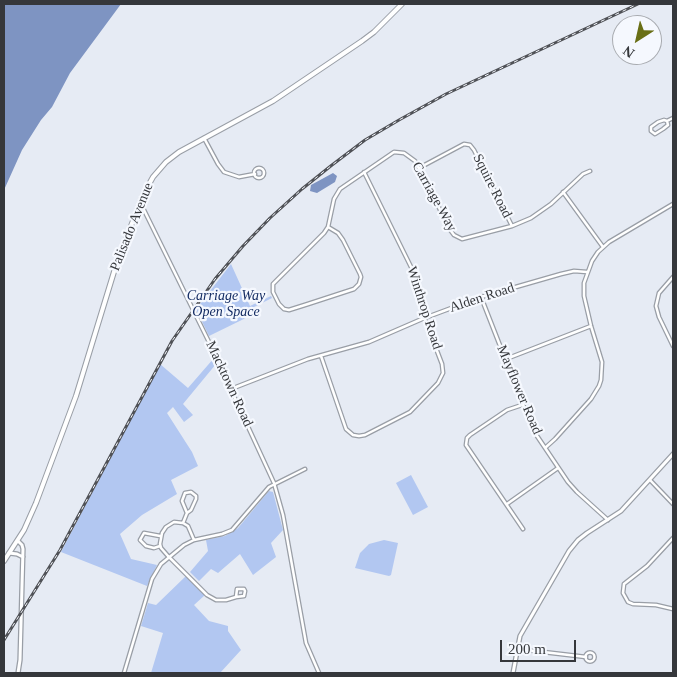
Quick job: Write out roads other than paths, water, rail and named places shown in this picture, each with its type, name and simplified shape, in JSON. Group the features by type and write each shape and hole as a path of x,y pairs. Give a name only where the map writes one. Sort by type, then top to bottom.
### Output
{"main road":[{"name":"Palisado Avenue","path":"4,561 18,541 32,511 75,401 106,293 139,205 150,182 166,162 179,152 272,102 298,85 371,34 402,4"}],"street":[{"path":"667,121 668,125 664,130 655,134 651,131 651,127 658,122 673,118"},
{"path":"204,138 218,164 226,173 239,177 254,174"},
{"name":"Squire Road","path":"418,168 464,144 470,145 512,226"},
{"name":"Carriage Way","path":"328,227 344,240 360,274 361,281 354,289 290,310 284,309 273,292 272,284 324,234 328,227 336,194 340,189 389,154 397,152 408,154 415,161 451,231 458,238 467,239 512,226 530,218 564,192 583,174 590,171"},
{"name":"Winthrop Road","path":"321,356 346,429 353,435 359,436 365,435 410,412 442,377 444,369 425,318 411,266 364,172"},
{"path":"564,192 603,247"},
{"path":"545,448 555,440 587,404 599,386 602,362 584,296 587,272 592,261 603,247 673,204"},
{"name":"Macktown Road","path":"139,205 142,206 231,389 274,483 283,515 306,644 319,673"},
{"name":"Alden Road","path":"231,389 294,364 369,342 481,297 561,274 574,271 587,272"},
{"path":"673,276 658,293 656,306 659,317 673,346"},
{"name":"Mayflower Road","path":"481,297 533,430 558,468 577,492 608,520"},
{"path":"505,359 591,326"},
{"path":"522,405 501,414 470,435 466,442 468,448 524,529"},
{"path":"513,673 516,649 523,629 569,551 583,536 621,512 673,454"},
{"path":"506,504 558,468"},
{"path":"124,673 152,579 168,556 194,540 232,530 269,487 305,469"},
{"path":"650,480 673,504"},
{"path":"183,523 196,499 196,496 191,492 185,494 182,501 187,513"},
{"path":"194,540 190,529 183,523 170,524 160,536 160,546 210,597 222,600 236,597"},
{"path":"160,536 144,533 140,540 146,546 154,548 160,546"},
{"path":"673,538 647,566 624,584 623,593 628,602 633,604 656,605 673,609"},
{"path":"18,541 23,546 18,673"},
{"path":"9,553 21,555 23,558"},
{"path":"516,649 586,657"}],"railway":[{"path":"4,640 60,550 172,341 215,279 270,218 332,165 365,140 399,120 446,94 638,4"}],"park label":[{"name":"Carriage Way Open Space","path":"226,304"}]}
